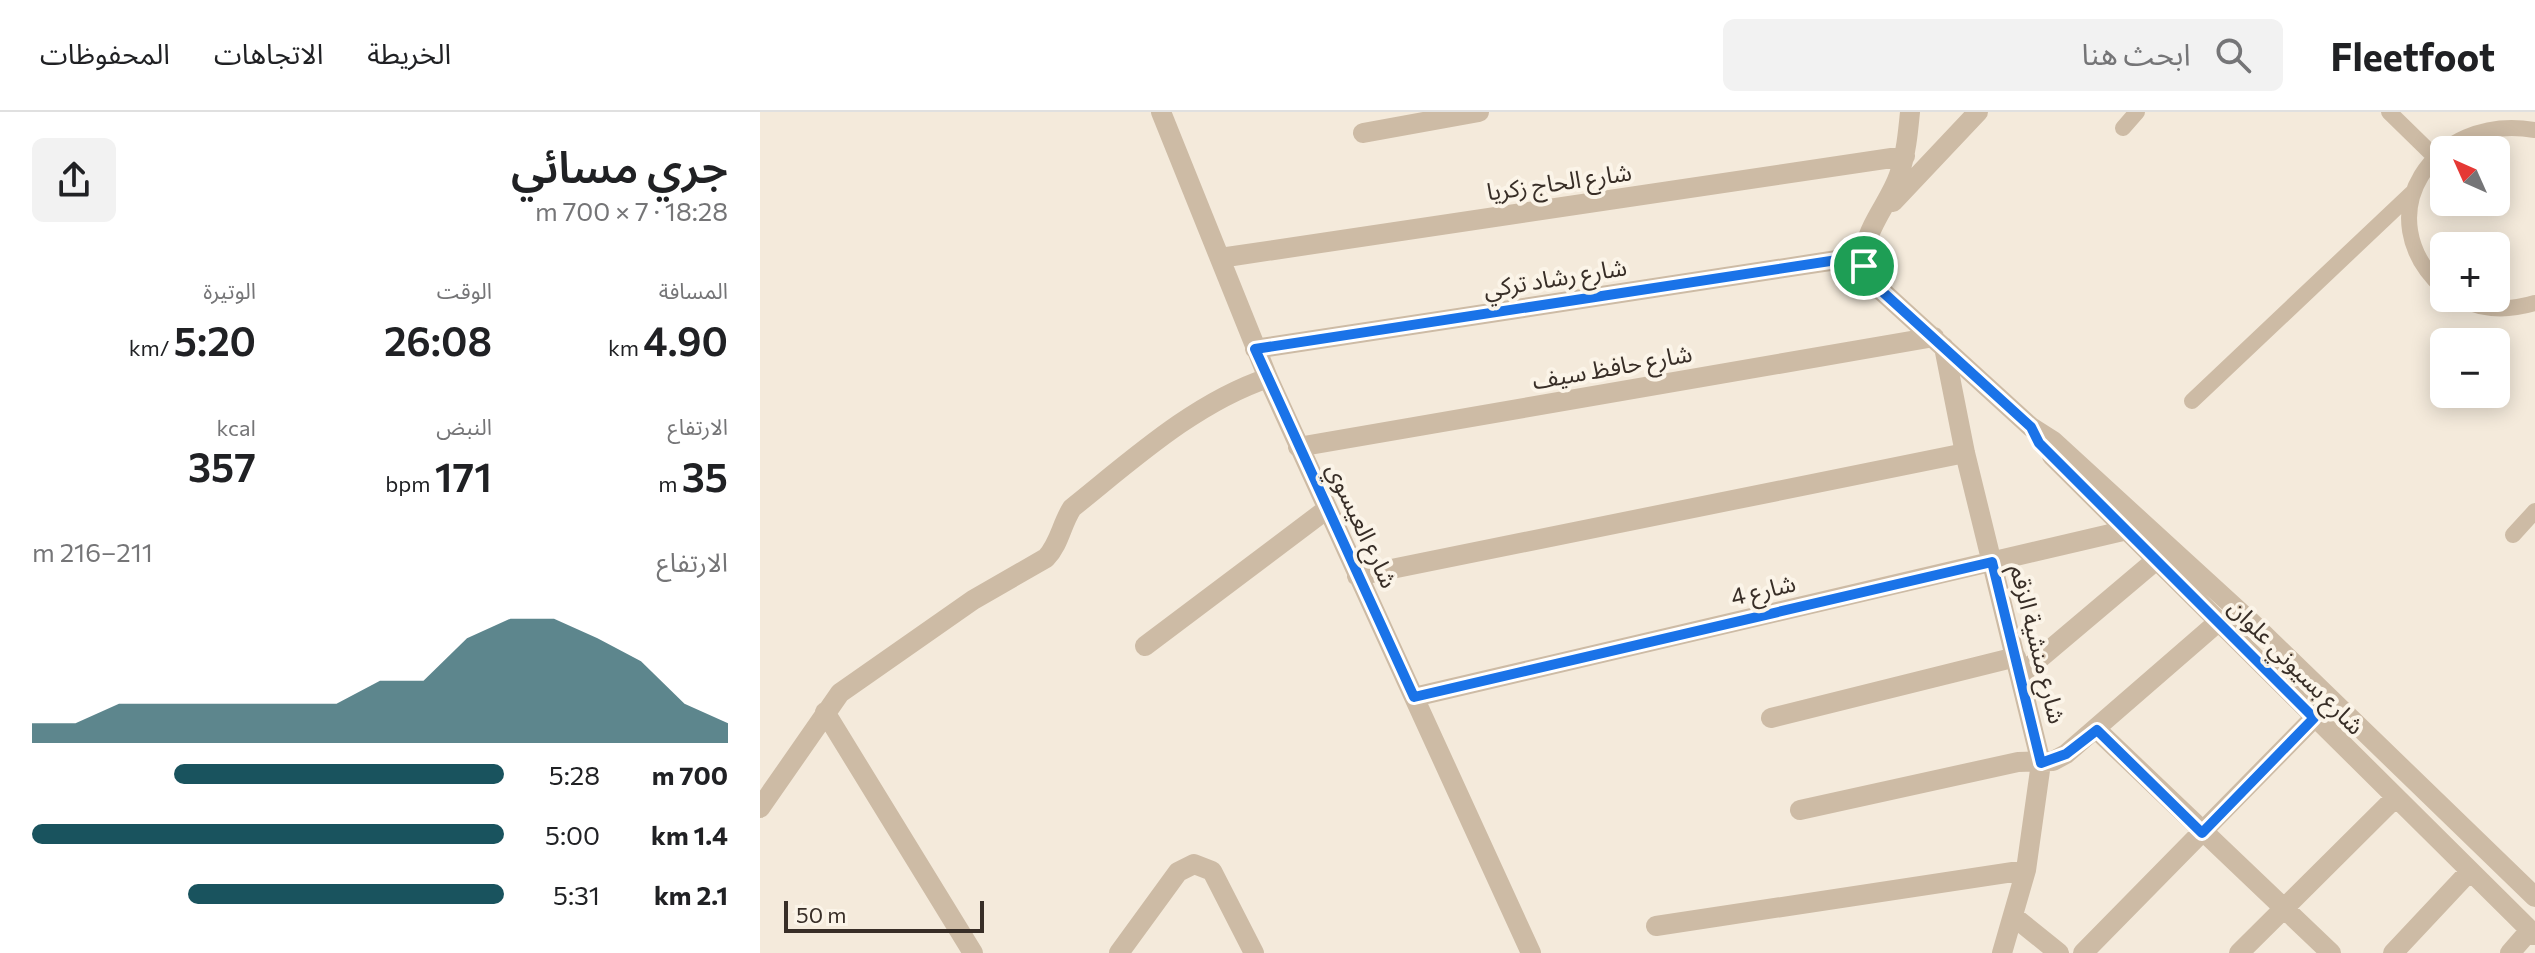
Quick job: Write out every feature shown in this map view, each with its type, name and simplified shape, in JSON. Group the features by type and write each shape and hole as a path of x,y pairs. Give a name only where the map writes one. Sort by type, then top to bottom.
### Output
{"street":[{"name":"شارع العيسوي","path":"1161,112 1255,349 1298,447 1531,953"},
{"path":"1363,133 1479,112"},
{"path":"1863,256 1867,235 1894,189 1905,156 1910,112"},
{"path":"1877,219 1978,112"},
{"name":"شارع الحاج زكريا","path":"1220,258 1905,156"},
{"name":"شارع بسيوني علوان","path":"1863,256 1874,284 2031,427 2053,441 2253,624 2535,897"},
{"name":"شارع رشاد تركي","path":"1255,349 1863,256"},
{"name":"شارع حافظ سيف","path":"1298,447 1939,342"},
{"name":"شارع منشية الزقم","path":"1939,342 2041,763 2026,870 2002,953"},
{"path":"760,808 840,693 973,600 1046,558 1056,548 1064,520 1072,508 1152,445 1244,386 1268,378"},
{"name":"شارع بسيوني علوان","path":"2031,427 2039,443 2123,531 2533,933"},
{"path":"1357,576 1965,453"},
{"path":"1145,646 1327,509"},
{"name":"شارع 4","path":"1414,697 2123,531"},
{"path":"1771,718 2018,666 2155,561"},
{"path":"1800,810 2018,762 2041,763 2066,754 2217,623"},
{"path":"825,712 973,953"},
{"path":"2083,953 2314,718"},
{"path":"2097,730 2331,953"},
{"path":"2239,953 2395,798"},
{"path":"1119,953 1178,872 1194,864 1212,871 1254,953"},
{"path":"1656,926 2026,870"},
{"path":"2393,953 2470,871"},
{"path":"2013,916 2059,953"},
{"path":"2510,953 2533,933"}],"lane":[{"path":"2123,128 2137,112"},
{"path":"2389,112 2430,152"},
{"path":"2461,136 2470,130 2514,125 2535,130"},
{"path":"2192,401 2412,193 2430,160"},
{"path":"2412,193 2411,238 2419,259 2430,272"},
{"path":"2510,309 2535,303"},
{"path":"2513,535 2535,511"}],"route":[{"path":"1863,256 1864,266 1874,284 2031,427 2039,443 2123,531 2314,718 2202,833 2097,730 2066,754 2041,763 1992,562 1414,697 1255,349 1863,256"}]}
